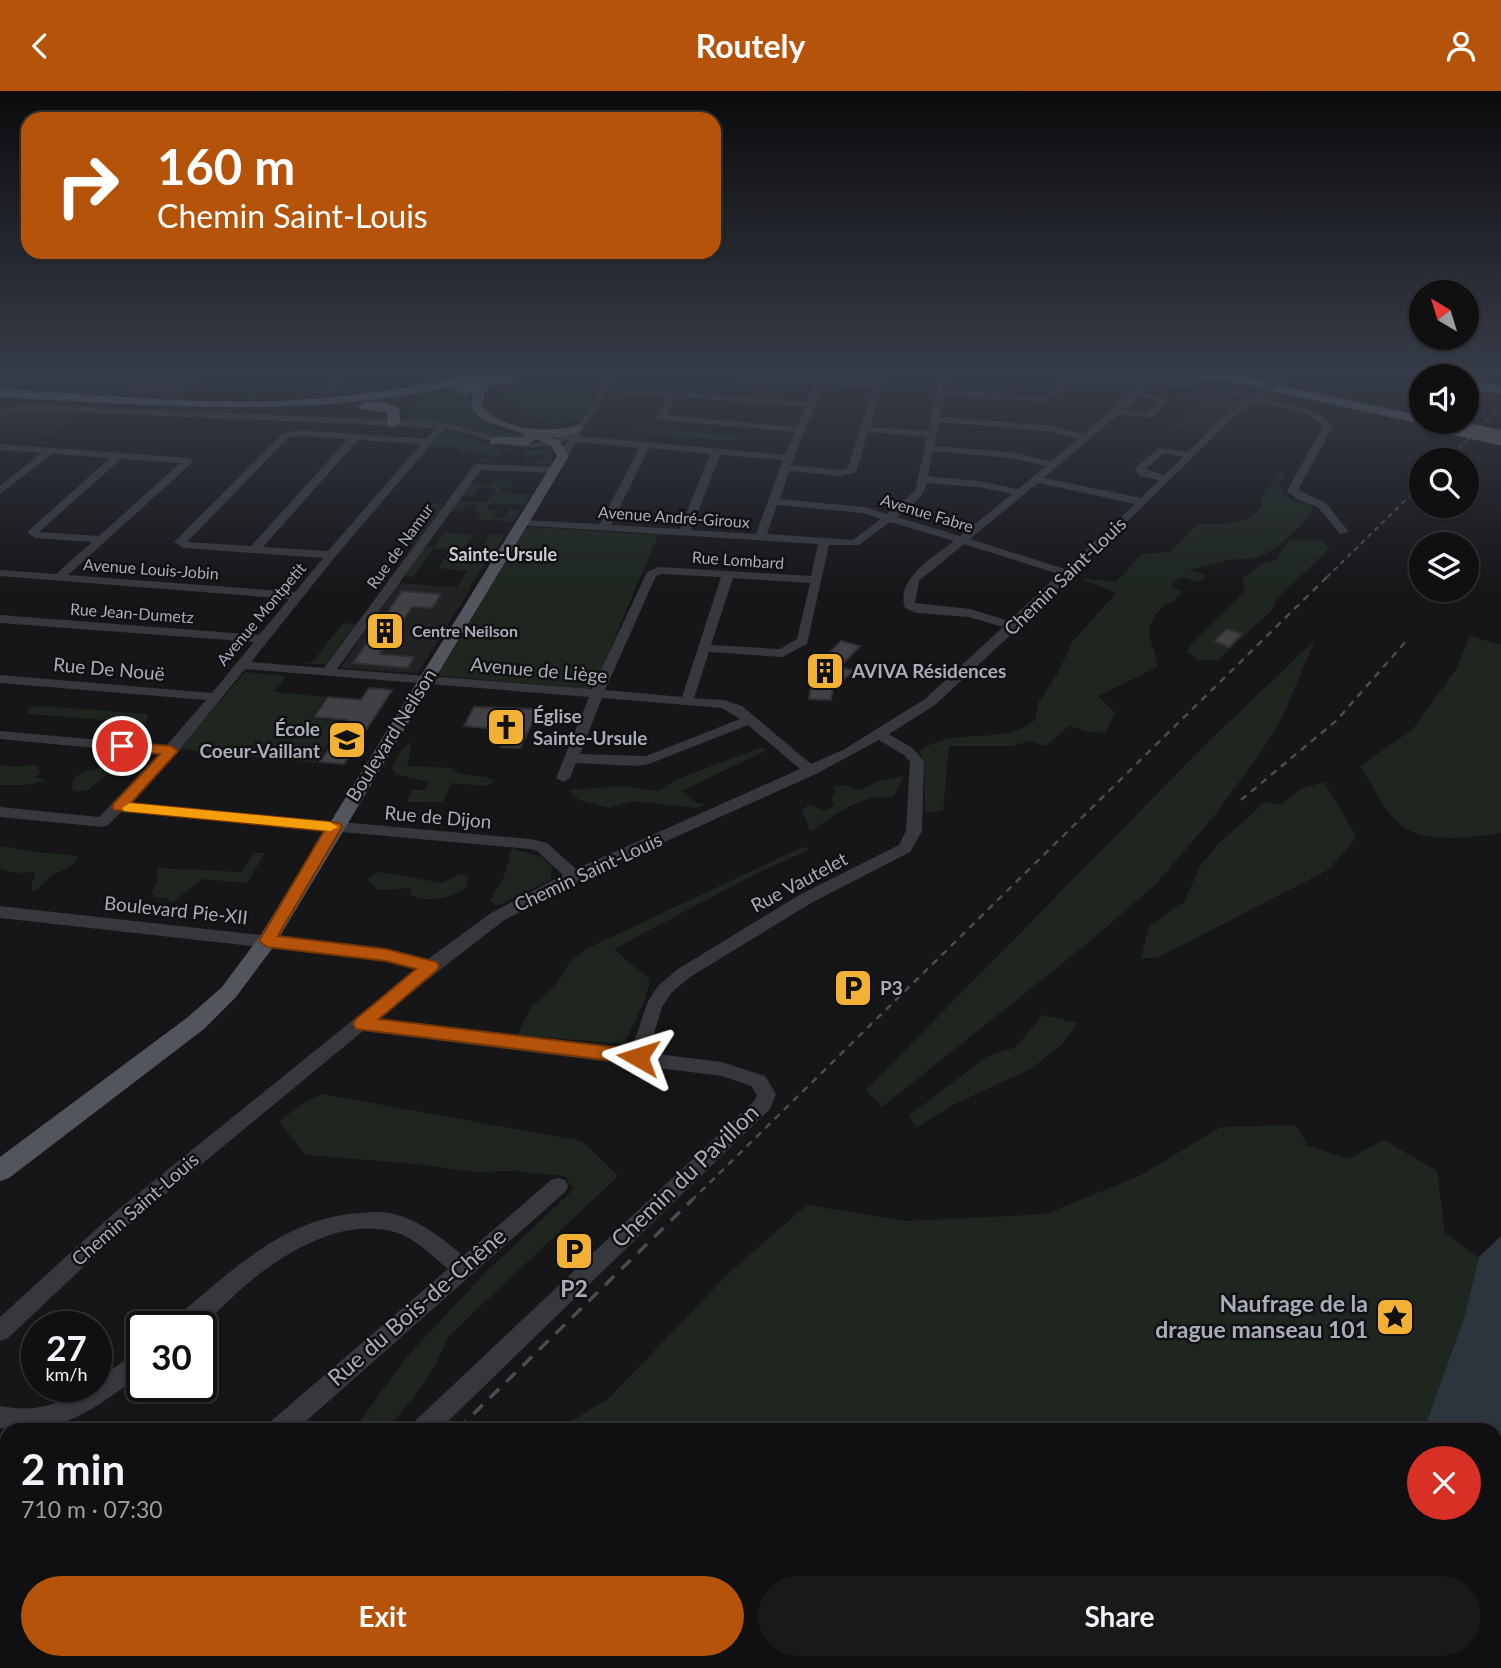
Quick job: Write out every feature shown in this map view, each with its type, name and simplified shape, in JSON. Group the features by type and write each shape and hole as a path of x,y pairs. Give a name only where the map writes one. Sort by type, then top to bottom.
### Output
{"main road":[{"path":"558,446 563,456"},
{"name":"Boulevard Neilson","path":"0,1171 196,1023 229,992 267,941 334,827 563,456"}],"street":[{"path":"275,446 180,542 184,545 331,555"},
{"path":"254,550 348,446"},
{"name":"Avenue Montpetit","path":"0,812 103,822 171,751 331,555 425,446"},
{"name":"Boulevard Neilson","path":"563,456 569,446"},
{"path":"604,528 645,446 716,452 848,472 852,470 860,446"},
{"path":"761,538 794,446"},
{"path":"1013,626 971,613 916,609 909,605 908,594 914,580 1073,446"},
{"name":"Chemin Saint-Louis","path":"0,1331 131,1211 209,1145 362,1024 430,966 515,905 811,771 881,734 949,686 1200,446"},
{"path":"1318,446 1292,491 1302,498 1322,505 1344,533"},
{"path":"0,447 189,461 58,578"},
{"path":"1018,492 986,485 922,479 928,448 1010,455 1051,464"},
{"path":"0,491 51,450"},
{"path":"1167,479 1144,474 1140,469 1162,450 1191,455"},
{"path":"684,533 716,452"},
{"path":"101,539 35,535 32,532 120,455"},
{"name":"Rue de Namur","path":"328,672 478,467 483,465 553,470"},
{"name":"Avenue André-Giroux","path":"521,523 855,543 915,498 922,479"},
{"path":"1035,479 1143,502"},
{"name":"Avenue Fabre","path":"775,502 857,509 1067,573"},
{"path":"704,648 782,653 803,641 824,543"},
{"name":"Rue Lombard","path":"597,694 651,574 659,571 816,580"},
{"name":"Avenue Louis-Jobin","path":"0,573 299,596"},
{"path":"687,700 728,575"},
{"path":"0,630 6,620"},
{"name":"Rue Jean-Dumetz","path":"6,620 262,639"},
{"name":"Avenue de Liège","path":"241,665 687,700 730,706 811,771"},
{"name":"Rue De Nouë","path":"0,679 215,697"},
{"path":"563,778 597,694"},
{"path":"571,758 636,762 649,760 749,720"},
{"name":"Rue Vautelet","path":"638,1057 653,1006 665,989 684,973 807,898 905,848 914,831 917,762 909,751 881,734"},
{"path":"0,735 171,751"},
{"name":"Rue de Dijon","path":"120,807 530,844 542,847 574,876"},
{"name":"Boulevard Pie-XII","path":"0,912 386,955 430,966"},
{"name":"Chemin du Pavillon","path":"362,1024 638,1057 737,1072 758,1081 767,1094 763,1104 429,1423"},
{"name":"Rue du Bois-de-Chêne","path":"286,1423 558,1186"},
{"path":"201,1311 284,1243 310,1230 338,1222 395,1223 422,1236 462,1268"},
{"path":"0,1417 30,1422 65,1409 104,1389 126,1372"}],"shaded area":[{"path":"431,446 492,446 501,449 550,450 552,461 543,467 543,464 525,463 527,458 530,458 529,461 541,462 545,455 523,456 524,452 502,451 492,464 471,459 489,458 492,454 459,452 461,447"},
{"path":"1280,472 1286,473 1279,485 1281,490 1292,500 1313,506 1310,515 1277,547 1258,558 1229,560 1189,570 1207,576 1199,582 1181,577 1171,585 1182,592 1161,609 1151,624 1150,638 1158,667 1098,696 1115,713 1105,733 1069,726 1046,746 1028,741 1014,746 949,746 943,811 925,812 924,763 919,752 941,740 1003,734 1023,728 1035,720 1039,701 1058,673 1072,642 1116,593 1079,578 1116,582 1142,554 1170,552 1196,525 1232,523 1249,517 1262,504 1260,500"},
{"path":"494,480 512,481 509,486 529,488 536,485 533,489 502,487 498,493 530,494 524,505 491,503 486,509 498,510 493,518 503,519 509,509 520,510 513,522 477,519 481,513 473,512 477,504 467,504 461,512 451,511 458,501 487,502 496,488 479,488 472,497 462,496 470,484 491,485"},
{"path":"433,504 444,504 414,544 403,543"},
{"path":"532,527 658,535 595,685 588,689 441,676 439,672 525,529"},
{"path":"444,533 473,535 460,553 477,555 491,534 505,535 468,589 457,588 467,571 438,568 451,549 434,548 413,577 404,576 425,547 434,547"},
{"path":"1291,540 1324,541 1329,549 1276,600 1273,609 1218,660 1198,660 1187,652 1192,643 1245,591 1242,578 1264,563 1277,560 1282,549"},
{"path":"399,583 471,588 418,673 340,668"},
{"path":"343,623 356,624 326,664 295,664 312,663"},
{"path":"1470,636 1501,645 1501,833 1446,838 1418,834 1396,821 1360,766 1413,729 1456,669"},
{"path":"1315,640 1280,722 1259,755 1215,815 1156,884 1088,943 882,1107 866,1090 1206,744"},
{"path":"245,672 286,676 274,692 326,697 311,718 344,722 315,763 179,749"},
{"path":"28,707 148,714 146,723 28,714"},
{"path":"412,742 407,766 452,768 460,774 488,777 495,782 485,786 451,783 443,802 407,802 411,790 425,790 429,782 395,774 392,766 403,748"},
{"path":"762,747 767,750 682,791 697,803 706,804 697,808 632,801 609,808 579,800 569,790 622,786 659,791 675,780"},
{"path":"0,764 15,767 36,765 40,773 36,777 46,781 26,785 0,785"},
{"path":"110,768 109,773 88,790 76,792 71,789 80,774"},
{"path":"904,776 893,797 859,802 810,832 802,809 810,805 825,811 834,805 831,798 836,791 833,787 843,785 860,790 881,780"},
{"path":"1324,782 1357,837 1328,870 1157,958 1141,958 1149,926 1184,902 1200,866 1217,845 1265,802 1280,805 1301,789"},
{"path":"0,847 78,856 69,867 51,876 34,891 31,888 35,872 15,873 0,869"},
{"path":"803,847 811,849 757,873 614,949 650,980 644,1002 624,1044 517,1035 531,1007 556,985 569,963 586,949"},
{"path":"512,848 541,857 552,866 551,880 497,906 490,900 503,879"},
{"path":"254,853 265,853 247,883 202,879 172,903 167,898 154,897 151,892 158,882 158,868 241,872"},
{"path":"378,872 443,883 459,875 468,875 467,887 447,897 425,899 410,895 412,888 378,890 367,879"},
{"path":"1043,1015 1078,1023 1060,1046 1032,1068 953,1105 916,1128 909,1116 988,1056 1016,1047"},
{"path":"322,1094 582,1141 618,1176 448,1337 429,1375 392,1423 359,1423 404,1360 484,1274 574,1189 564,1176 513,1171 475,1172 407,1163 305,1155 279,1121 302,1104"},
{"path":"1296,1125 1308,1146 1348,1159 1384,1140 1437,1171 1445,1233 1479,1257 1465,1315 1426,1423 568,1423 609,1398 731,1271 807,1205 906,1221 1046,1214 1139,1176 1221,1127"},
{"path":"1501,1236 1501,1423 1426,1423 1465,1315 1479,1257"}],"building":[{"name":"Centre Neilson","path":"402,591 441,594 432,608 412,607 380,654 414,657 408,668 353,663"},
{"path":"1227,629 1242,634 1229,647 1214,641"},
{"name":"AVIVA Résidences","path":"841,641 860,646 840,667 854,671 839,683 834,683 831,700 809,699 814,667"},
{"name":"École Coeur-Vaillant","path":"369,688 392,690 344,764 320,762 348,720 314,717 328,697 361,700"},
{"name":"Église Sainte-Ursule","path":"474,707 535,709 533,713 537,713 520,748 501,747 509,730 464,726"}],"railway":[{"path":"1327,577 1409,497"},
{"path":"691,1201 1329,575"},
{"path":"1241,800 1337,720 1407,640"},
{"path":"464,1423 693,1199"}],"slow traffic":[{"path":"130,808 330,827"}],"place":[{"name":"Centre Neilson","path":"385,631"},
{"name":"AVIVA Résidences","path":"825,671"},
{"name":"Église Sainte-Ursule","path":"506,727"},
{"name":"École Coeur-Vaillant","path":"347,740"},
{"name":"P3","path":"853,988"},
{"name":"P2","path":"574,1251"},
{"name":"Naufrage de la drague manseau 101","path":"1395,1317"}],"district":[{"name":"Sainte-Ursule","path":"503,555"}],"route":[{"path":"122,746 171,751 120,807 334,827 267,941 386,955 430,966 362,1024 386,1029 638,1057"}]}
